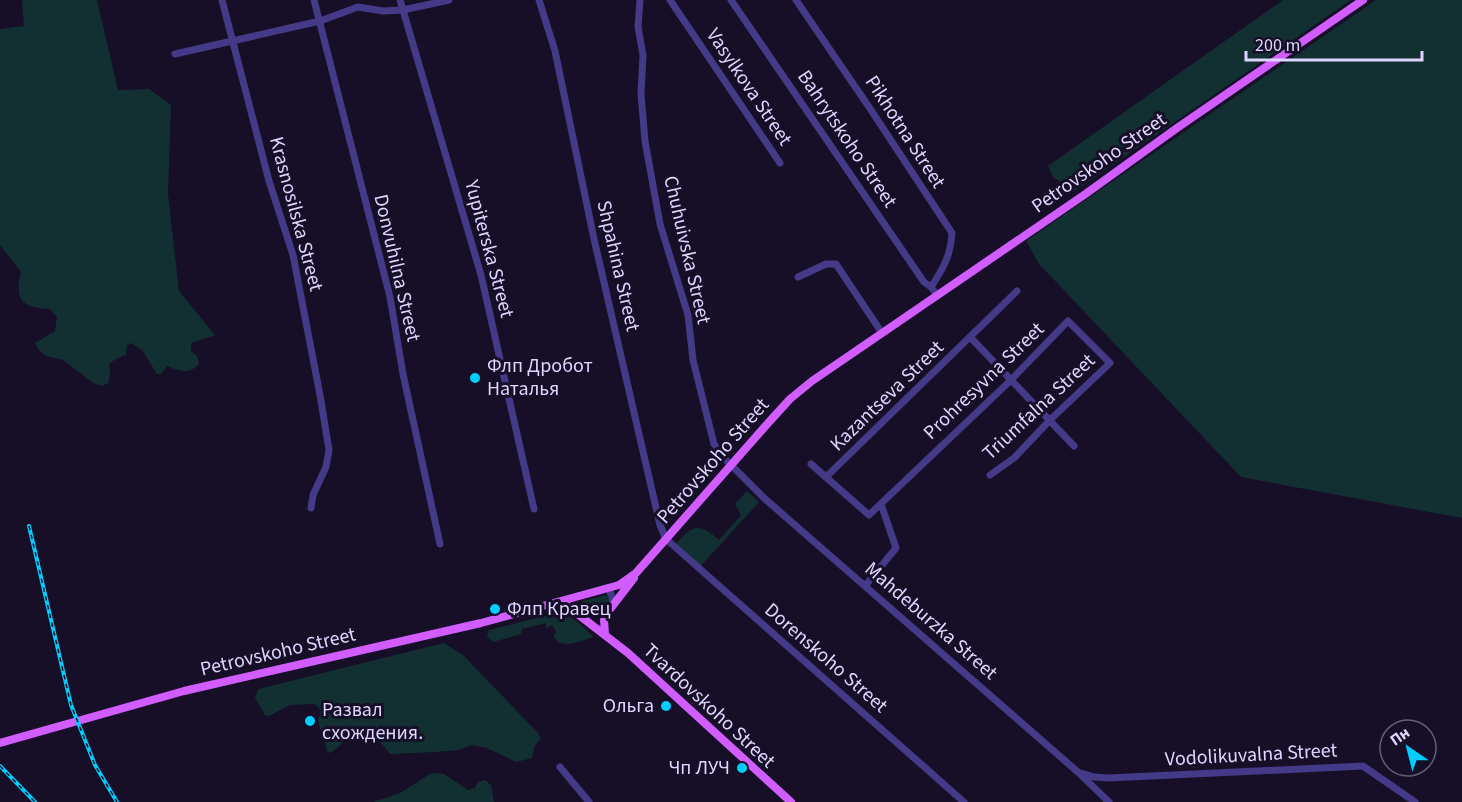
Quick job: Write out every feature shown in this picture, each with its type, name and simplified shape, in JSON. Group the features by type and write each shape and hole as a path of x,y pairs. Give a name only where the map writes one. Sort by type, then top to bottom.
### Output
{"main road":[{"name":"Petrovskoho Street","path":"0,743 184,691 481,623 562,602 628,580 790,399 812,381 1077,200 1363,0"},
{"path":"605,634 604,620 613,604 651,557"},
{"name":"Tvardovskoho Street","path":"562,602 605,634 791,802"}],"street":[{"name":"Krasnosilska Street","path":"222,0 269,181 293,255 320,395 329,450 326,467 313,495 310,508"},
{"name":"Donvuhilna Street","path":"314,0 390,297 403,374 440,544"},
{"name":"Yupiterska Street","path":"400,0 481,275 534,509"},
{"path":"175,54 320,21 358,7 383,11 403,10 449,0"},
{"name":"Shpahina Street","path":"539,0 555,51 597,251 660,525 666,539"},
{"name":"Chuhuivska Street","path":"640,0 638,27 643,55 641,94 645,141 660,224 688,315 693,360 714,444 731,465"},
{"name":"Vasylkova Street","path":"670,0 780,163"},
{"name":"Bahrytskoho Street","path":"731,0 924,282 937,295"},
{"name":"Pikhotna Street","path":"796,0 952,233 951,248 945,267 931,287"},
{"path":"798,277 826,264 836,264 882,333"},
{"name":"Kazantseva Street","path":"826,477 1017,291"},
{"name":"Prohresyvna Street","path":"881,504 1010,381 1068,321 1110,363"},
{"name":"Kazantseva Street","path":"971,338 1074,446"},
{"name":"Triumfalna Street","path":"990,475 1014,458 1110,363"},
{"path":"811,464 868,515 881,504 896,548 865,586"},
{"name":"Mahdeburzka Street","path":"731,465 764,498 1079,773 1109,802"},
{"name":"Dorenskoho Street","path":"666,539 964,802"},
{"path":"608,588 613,604"},
{"name":"Vodolikuvalna Street","path":"1079,773 1109,778 1363,766 1415,802"},
{"path":"560,767 589,802"}],"green space":[{"path":"22,0 97,0 118,90 149,89 171,105 168,194 179,291 215,335 191,343 191,351 197,356 199,364 192,370 180,370 167,366 161,374 157,374 142,350 131,343 127,345 126,355 112,361 109,366 108,383 102,386 92,382 63,360 46,356 35,343 55,331 57,317 50,309 33,307 22,301 19,289 21,272 0,245 0,29 24,26"},
{"path":"1283,0 1351,0 1075,191 1053,177 1048,166"},
{"path":"1376,0 1462,0 1462,518 1241,477 1039,264 1026,241"},
{"path":"747,491 759,502 699,568 675,545 686,533 696,528 706,530 719,540 741,515 735,504"},
{"path":"607,595 610,597 610,602 597,617 590,617 579,606 582,601"},
{"path":"556,613 572,618 594,637 571,644 560,643 556,640 554,635 556,632 552,625 546,628 546,623 522,629 521,634 493,642 487,636 489,630"},
{"path":"444,643 463,655 537,732 541,738 534,747 532,758 516,762 487,748 472,745 458,750 390,754 372,735 360,732 328,753 318,721 321,710 315,704 290,705 269,716 265,715 255,698 258,689"},
{"path":"430,774 444,774 468,790 475,788 478,782 485,780 491,785 494,802 373,802 400,793"}],"railway":[{"path":"29,526 71,705 95,765 117,802"},
{"path":"0,766 35,802"}],"place":[{"name":"Флп Дробот Наталья","path":"475,378"},
{"name":"Флп Кравец","path":"495,609"},
{"name":"Ольга","path":"666,706"},
{"name":"Развал схождения.","path":"310,721"},
{"name":"Чп ЛУЧ","path":"742,768"}]}
